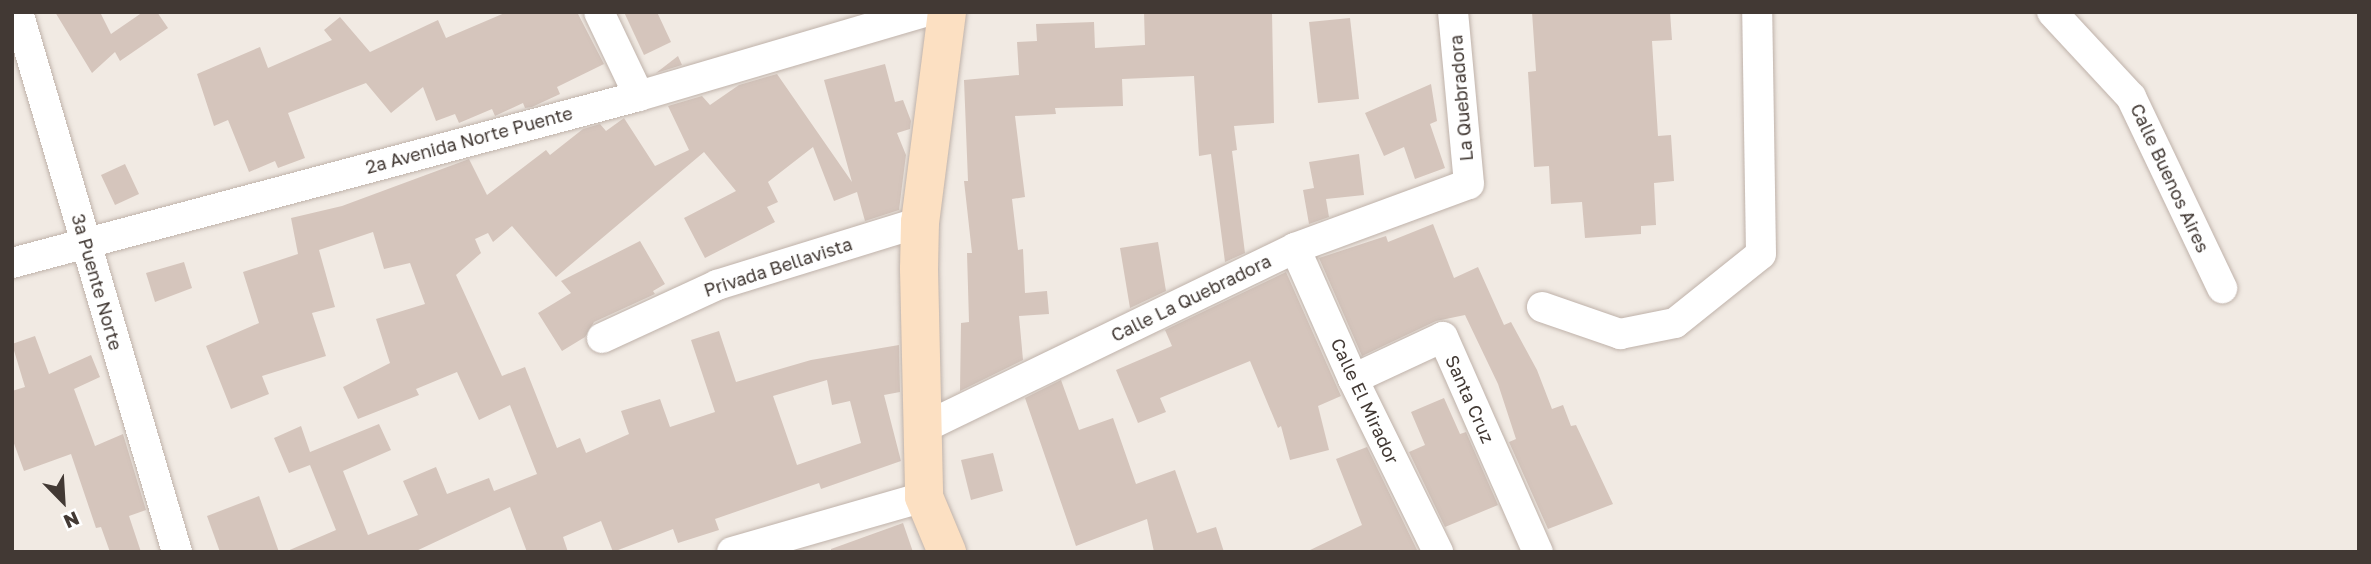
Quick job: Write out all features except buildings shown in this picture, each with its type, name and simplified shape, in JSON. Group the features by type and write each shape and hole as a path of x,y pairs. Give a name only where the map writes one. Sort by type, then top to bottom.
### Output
{"street":[{"name":"3a Puente Norte","path":"18,12 177,552"},
{"path":"599,12 639,96"},
{"name":"2a Avenida Norte Puente","path":"12,263 85,241 639,96 925,12"},
{"path":"947,12 920,222 924,497 947,552"},
{"name":"La Quebradora","path":"1453,12 1469,184"},
{"path":"1542,307 1620,334 1675,323 1760,254 1757,12"},
{"name":"Calle Buenos Aires","path":"2052,12 2131,97 2222,288"},
{"name":"Calle La Quebradora","path":"921,429 1296,248 1469,184"},
{"name":"Privada Bellavista","path":"602,338 717,285 920,222"},
{"name":"Calle El Mirador","path":"1296,248 1353,379 1438,552"},
{"name":"Santa Cruz","path":"1353,379 1443,337 1538,552"},
{"path":"732,552 924,497"}]}
